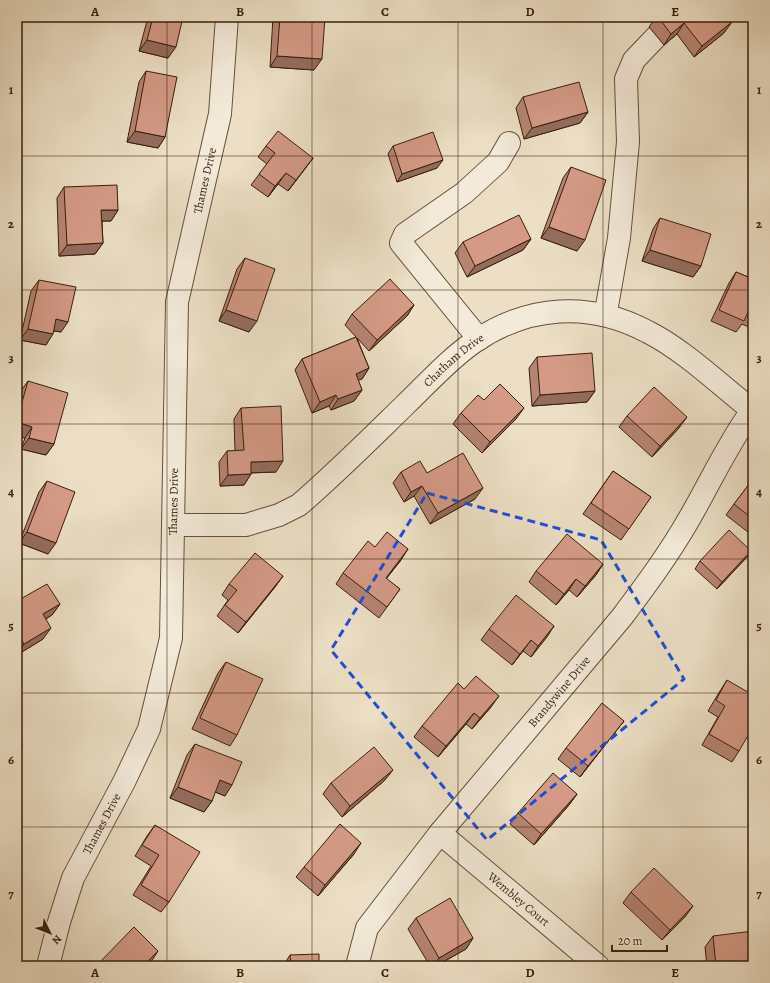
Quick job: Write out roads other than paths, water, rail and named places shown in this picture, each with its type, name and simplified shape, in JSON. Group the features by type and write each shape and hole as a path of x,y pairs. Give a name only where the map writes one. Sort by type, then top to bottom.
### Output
{"street":[{"name":"Thames Drive","path":"48,966 59,922 73,878 125,780 149,730 171,638 177,302 220,114 227,17"},
{"path":"603,315 607,306 619,238 628,142 626,78 634,60 656,37"},
{"path":"479,339 402,243 405,234 464,193 498,162 509,143"},
{"name":"Chatham Drive","path":"174,525 246,525 280,515 299,505 448,364 479,339 520,319 550,311 576,311 603,315 628,322 649,332 671,346 753,409"},
{"name":"Brandywine Drive","path":"357,966 367,928 440,833 622,617 669,553 734,438 753,409"},
{"name":"Wembley Court","path":"440,833 598,966"}]}
